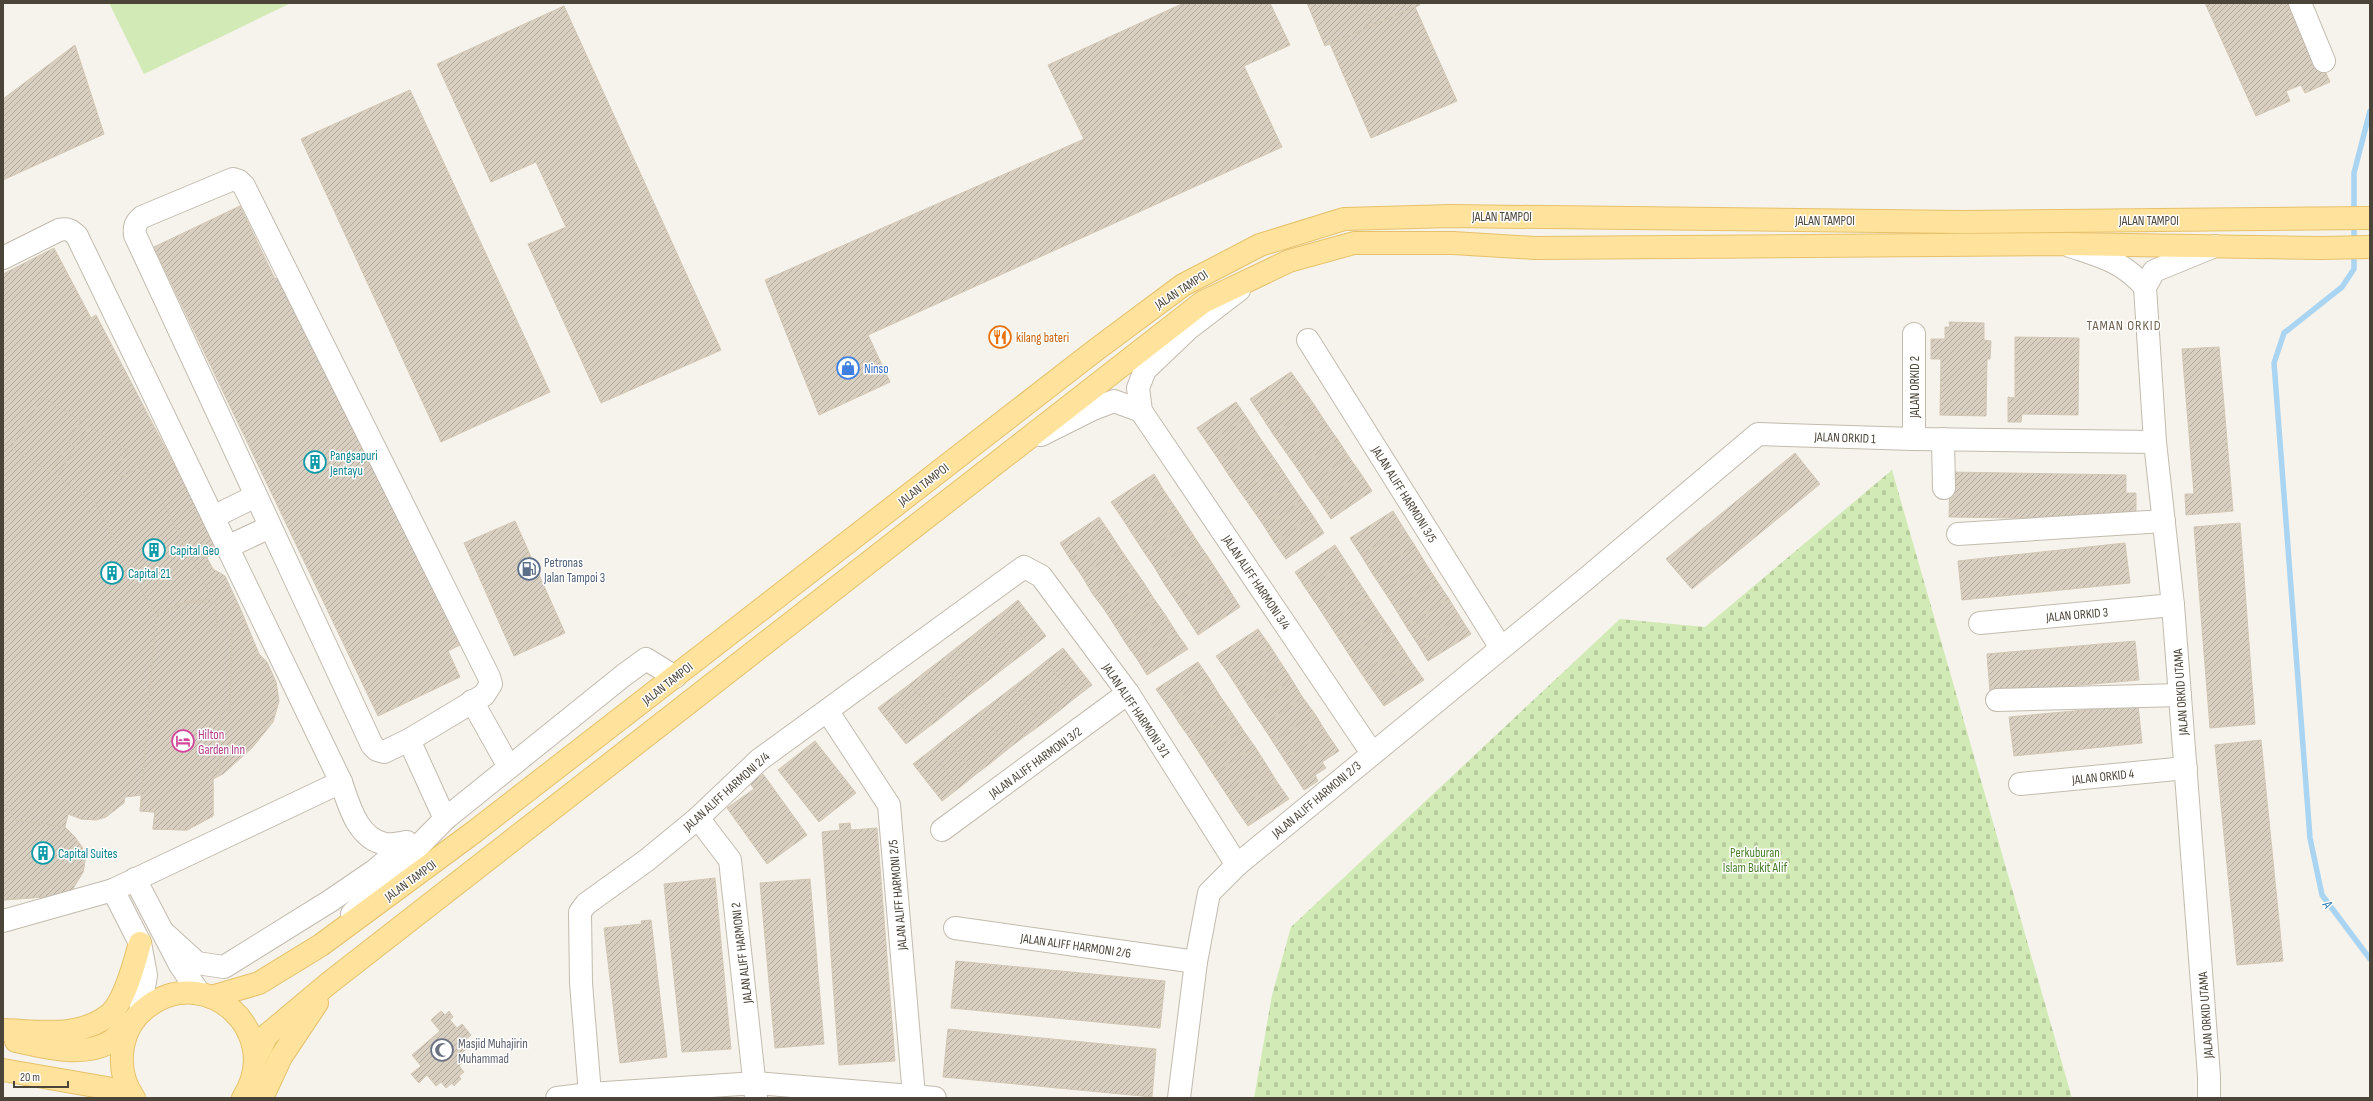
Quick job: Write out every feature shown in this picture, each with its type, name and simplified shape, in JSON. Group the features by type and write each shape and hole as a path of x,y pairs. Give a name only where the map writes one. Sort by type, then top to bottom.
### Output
{"main road":[{"name":"JALAN TAMPOI","path":"206,995 259,983 321,945 474,832 676,677 1097,349 1183,285 1260,245 1344,219 1451,216 1962,222 2370,218"},
{"name":"JALAN TAMPOI","path":"256,1058 267,1035 330,983 1203,302 1289,261 1354,243 1453,243 1535,248 2065,244 2218,245 2321,248 2370,247"},
{"path":"3,1030 54,1032 76,1031 111,1013 131,976 140,943"},
{"path":"251,1095 281,1057 330,983"},
{"path":"3,1039 53,1049 82,1050 109,1042 153,1002 167,996 184,993 206,995 230,1008 245,1024 254,1044 256,1058 251,1095"},
{"path":"132,1095 123,1075 121,1056 124,1038 136,1017"},
{"path":"13,1072 132,1095"},
{"path":"13,1072 73,1088 98,1098"}],"street":[{"path":"2300,3 2324,61"},
{"path":"233,179 239,181 244,186 489,677 489,690 410,740 384,752 377,750 372,744 270,527 134,228 136,222 142,217 233,179"},
{"path":"3,258 59,230 65,229 72,231 77,236 341,782 352,816 372,839 387,844 407,842"},
{"path":"2065,244 2114,261 2131,271 2145,287 2154,271 2218,245"},
{"name":"JALAN ALIFF HARMONI 3/4","path":"1260,275 1188,329 1145,370 1138,388 1142,412 1372,753"},
{"name":"JALAN ORKID UTAMA","path":"2145,287 2155,442 2173,605 2186,768 2209,1076 2209,1098"},
{"name":"JALAN ORKID 2","path":"1914,334 1914,439"},
{"name":"JALAN ALIFF HARMONI 3/5","path":"1308,340 1501,648"},
{"path":"1017,448 1093,409 1114,401 1142,412"},
{"name":"JALAN ORKID 1","path":"1587,578 1758,434 1914,439 2155,442"},
{"path":"1943,439 1944,488"},
{"path":"213,517 256,496"},
{"path":"1958,534 2164,521"},
{"path":"227,547 270,527"},
{"name":"JALAN ALIFF HARMONI 3/1","path":"1024,567 1041,576 1128,693 1236,865"},
{"name":"JALAN ALIFF HARMONI 2/4","path":"590,1094 581,983 580,912 586,904 647,860 698,818 759,760 828,712 1024,567"},
{"name":"JALAN ALIFF HARMONI 2/3","path":"1179,1098 1196,962 1209,893 1236,865 1587,578"},
{"name":"JALAN ORKID 3","path":"1980,623 2173,605"},
{"path":"321,945 445,819 646,659 676,677"},
{"name":"JALAN ALIFF HARMONI 3/2","path":"942,830 1128,693"},
{"path":"1997,700 2180,695"},
{"path":"472,701 509,767"},
{"name":"JALAN ALIFF HARMONI 2/5","path":"828,712 889,805 925,1097"},
{"path":"410,740 445,819"},
{"name":"JALAN ORKID 4","path":"2020,784 2186,768"},
{"path":"3,921 113,890 341,782"},
{"name":"JALAN ALIFF HARMONI 2","path":"698,818 730,860 756,1090"},
{"path":"164,933 197,963 224,967 330,902 374,871 407,842 445,819"},
{"path":"135,879 180,965 206,995"},
{"path":"113,890 140,943 146,975 136,1017"},
{"name":"JALAN ALIFF HARMONI 2/6","path":"956,928 1196,962"},
{"path":"557,1098 590,1094 756,1090 925,1097"}],"green space":[{"path":"109,3 291,3 144,74"},
{"name":"Perkuburan Islam Bukit Alif","path":"1892,470 2072,1098 1254,1098 1272,995 1291,927 1620,619 1705,627"}],"building":[{"path":"1184,3 1270,3 1290,45 1244,66 1282,147 868,335 890,382 819,415 765,280 1084,139 1048,65"},
{"path":"1307,3 1364,3 1373,25 1325,46"},
{"path":"1364,3 1419,3 1420,5 1373,25"},
{"path":"2205,3 2294,3 2330,82 2305,93 2301,85 2286,91 2290,101 2256,116"},
{"path":"564,6 721,350 601,403 528,244 566,227 536,162 491,182 437,64"},
{"path":"1415,7 1457,101 1371,138 1330,44"},
{"path":"75,45 104,134 3,180 3,99"},
{"path":"410,90 550,392 441,442 301,139"},
{"name":"Pangsapuri Jentayu","path":"240,206 275,279 283,275 460,645 448,651 460,677 378,716 154,247"},
{"name":"Capital 21","path":"54,248 91,318 96,315 182,480 192,490 217,549 207,558 213,569 225,576 259,654 267,662 276,682 279,701 273,722 252,748 223,774 213,779 213,816 187,830 153,829 155,812 140,811 142,795 125,797 124,803 106,817 96,820 81,819 68,814 65,827 82,847 85,860 83,872 69,895 3,900 3,274"},
{"path":"1949,322 1984,323 1984,340 1991,341 1990,359 1987,359 1986,416 1940,415 1941,359 1931,359 1931,339 1945,339 1945,327 1950,327"},
{"path":"2015,337 2079,338 2078,415 2022,414 2021,422 2008,422 2008,397 2015,398"},
{"path":"2219,347 2233,511 2186,515 2185,494 2194,494 2182,349"},
{"path":"1291,372 1303,389 1262,417 1250,399"},
{"path":"1303,389 1315,406 1273,434 1262,417"},
{"name":"Capital Geo","path":"43,397 81,421 68,442 75,447 89,426 128,451 114,472 121,477 144,466 213,599 185,602 155,614 94,501 57,477 71,454 65,450 50,472 11,447"},
{"path":"1236,402 1247,418 1208,444 1197,428"},
{"path":"1315,406 1326,423 1285,451 1273,434"},
{"path":"1247,418 1258,435 1219,460 1208,444"},
{"path":"1326,423 1338,440 1297,468 1285,451"},
{"path":"1258,435 1269,451 1230,477 1219,460"},
{"path":"1338,440 1349,457 1308,485 1297,468"},
{"path":"1269,451 1280,467 1241,493 1230,477"},
{"path":"1795,453 1820,484 1692,589 1666,559"},
{"path":"1349,457 1361,474 1320,502 1308,485"},
{"path":"1280,467 1291,484 1253,510 1241,493"},
{"path":"1950,472 2126,475 2126,493 2136,493 2136,520 1949,517"},
{"path":"1154,474 1164,491 1122,518 1111,502"},
{"path":"1361,474 1372,491 1331,519 1320,502"},
{"path":"1291,484 1302,500 1264,526 1253,510"},
{"path":"1164,491 1175,507 1133,535 1122,518"},
{"path":"1302,500 1313,516 1274,542 1264,526"},
{"path":"1175,507 1186,524 1144,552 1133,535"},
{"path":"1393,511 1404,529 1361,555 1350,538"},
{"path":"1313,516 1324,533 1286,559 1274,542"},
{"path":"1099,517 1110,533 1070,559 1060,543"},
{"path":"515,521 565,633 514,656 464,543"},
{"path":"2240,523 2255,724 2210,728 2194,527"},
{"path":"1186,524 1197,541 1155,568 1144,552"},
{"path":"1404,529 1415,546 1372,573 1361,555"},
{"path":"1110,533 1121,550 1082,576 1070,559"},
{"path":"1197,541 1208,557 1165,585 1155,568"},
{"path":"2125,543 2130,583 1962,600 1958,561"},
{"path":"1335,545 1346,562 1306,589 1295,572"},
{"path":"1415,546 1426,564 1384,591 1372,573"},
{"path":"1121,550 1132,566 1092,593 1082,576"},
{"path":"1208,557 1219,574 1176,601 1165,585"},
{"path":"1346,562 1357,579 1317,605 1306,589"},
{"path":"1426,564 1437,581 1395,608 1384,591"},
{"path":"1132,566 1144,583 1104,609 1092,593"},
{"path":"1219,574 1230,591 1187,618 1176,601"},
{"path":"1357,579 1368,596 1328,622 1317,605"},
{"path":"1437,581 1449,599 1406,626 1395,608"},
{"path":"1144,583 1154,599 1115,626 1104,609"},
{"path":"1230,591 1240,607 1198,635 1187,618"},
{"path":"1368,596 1379,613 1339,639 1328,622"},
{"path":"1154,599 1166,616 1125,642 1115,626"},
{"path":"1449,599 1460,617 1417,643 1406,626"},
{"path":"1018,600 1046,636 1031,648 1003,612"},
{"name":"Hilton Garden Inn","path":"215,602 217,628 232,628 230,711 220,710 220,772 213,772 213,816 187,830 153,829 155,812 140,811 156,616 185,603"},
{"path":"1003,612 1031,648 1015,660 987,624"},
{"path":"1379,613 1390,629 1350,656 1339,639"},
{"path":"1166,616 1176,632 1137,659 1125,642"},
{"path":"1460,617 1471,634 1428,661 1417,643"},
{"path":"987,624 1015,660 999,672 972,636"},
{"path":"1258,629 1270,646 1228,673 1216,656"},
{"path":"1390,629 1401,646 1361,673 1350,656"},
{"path":"1176,632 1188,649 1147,675 1137,659"},
{"path":"972,636 999,672 984,684 956,648"},
{"path":"2135,641 2139,680 1990,693 1987,654"},
{"path":"1270,646 1281,663 1239,690 1228,673"},
{"path":"1401,646 1412,663 1372,689 1361,673"},
{"path":"956,648 984,684 968,696 941,660"},
{"path":"1063,648 1092,685 1075,698 1046,661"},
{"path":"941,660 968,696 953,708 925,672"},
{"path":"1046,661 1075,698 1059,711 1030,674"},
{"path":"1198,662 1209,678 1168,706 1156,689"},
{"path":"1281,663 1292,680 1250,708 1239,690"},
{"path":"1412,663 1424,680 1384,706 1372,689"},
{"path":"925,672 953,708 938,720 910,684"},
{"path":"1030,674 1059,711 1042,724 1013,687"},
{"path":"1209,678 1220,696 1179,723 1168,706"},
{"path":"1292,680 1303,698 1262,725 1250,708"},
{"path":"910,684 938,720 922,732 894,696"},
{"path":"1013,687 1042,724 1025,736 996,700"},
{"path":"894,696 922,732 906,744 878,708"},
{"path":"1220,696 1232,713 1191,740 1179,723"},
{"path":"1303,698 1315,714 1273,742 1262,725"},
{"path":"996,700 1025,736 1008,749 980,712"},
{"path":"2138,705 2142,743 2014,756 2009,717"},
{"path":"980,712 1008,749 992,762 963,725"},
{"path":"1232,713 1243,730 1202,757 1191,740"},
{"path":"1315,714 1326,732 1284,759 1273,742"},
{"path":"963,725 992,762 975,775 946,738"},
{"path":"1243,730 1255,747 1213,774 1202,757"},
{"path":"1326,732 1339,751 1322,762 1326,768 1315,775 1318,781 1304,790 1284,759"},
{"path":"946,738 975,775 959,788 930,751"},
{"path":"2261,740 2283,961 2237,965 2215,745"},
{"path":"815,741 856,793 819,822 778,770"},
{"path":"1255,747 1266,764 1225,792 1213,774"},
{"path":"930,751 959,788 942,801 913,764"},
{"path":"1266,764 1277,782 1236,809 1225,792"},
{"path":"763,774 807,835 767,864 727,808 754,789 750,783"},
{"path":"1277,782 1289,799 1248,826 1236,809"},
{"name":"Capital Suites","path":"3,797 15,820 65,827 82,847 85,860 83,872 69,895 3,900"},
{"path":"850,823 851,830 877,828 895,1061 839,1065 822,832 840,830 839,824"},
{"path":"715,878 731,1049 682,1052 664,884"},
{"path":"810,879 824,1044 775,1048 760,883"},
{"path":"651,920 667,1057 620,1063 604,928 642,924 641,921"},
{"path":"956,961 1165,981 1160,1028 951,1008"},
{"name":"Masjid Muhajirin Muhammad","path":"441,1011 445,1015 449,1011 453,1017 450,1020 457,1028 462,1024 471,1035 466,1039 471,1045 458,1056 463,1062 459,1066 464,1072 459,1076 461,1079 454,1086 452,1083 446,1088 441,1082 436,1086 427,1075 419,1083 411,1074 421,1066 412,1055 440,1031 431,1020"},
{"path":"948,1029 1156,1049 1152,1097 943,1077"}],"waterway":[{"path":"2354,214 2354,173 2370,111"},
{"path":"2354,223 2354,242"},
{"name":"A","path":"2354,251 2354,269 2342,287 2284,333 2274,363 2310,838 2322,895 2370,959"}],"place":[{"name":"kilang bateri","path":"1000,337"},
{"name":"Ninso","path":"848,368"},
{"name":"Pangsapuri Jentayu","path":"315,462"},
{"name":"Capital Geo","path":"154,550"},
{"name":"Petronas Jalan Tampoi 3","path":"529,569"},
{"name":"Capital 21","path":"112,573"},
{"name":"Hilton Garden Inn","path":"183,741"},
{"name":"Capital Suites","path":"43,853"},
{"name":"Masjid Muhajirin Muhammad","path":"442,1050"}],"district":[{"name":"TAMAN ORKID","path":"2124,325"}]}
